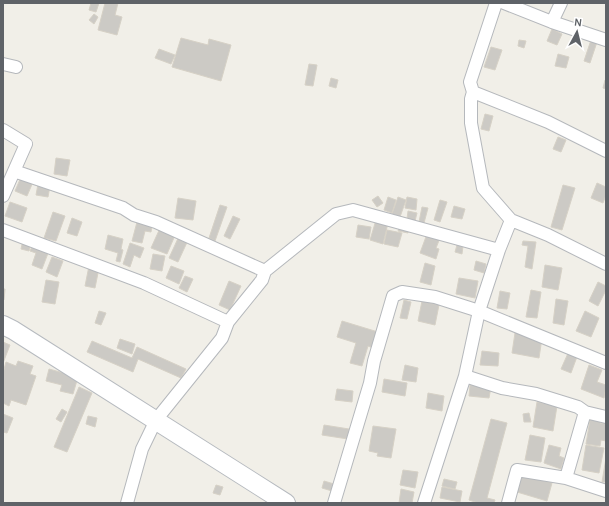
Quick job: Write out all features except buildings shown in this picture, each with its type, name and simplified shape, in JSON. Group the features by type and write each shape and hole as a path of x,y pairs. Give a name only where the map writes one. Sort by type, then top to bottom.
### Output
{"street":[{"path":"496,3 470,82 474,92 548,122 606,151"},
{"path":"504,3 552,22 606,40"},
{"path":"552,22 561,3"},
{"path":"3,64 16,68"},
{"path":"474,92 470,99 471,124 483,188 511,220 548,235 606,264"},
{"path":"3,130 26,144 3,196"},
{"path":"14,171 123,208 134,215 156,222 265,271"},
{"path":"127,503 142,449 156,420 222,338 228,322 262,280 265,271 336,214 353,210 499,250"},
{"path":"424,503 465,376 479,311 499,250 511,220"},
{"path":"3,230 144,283 228,322"},
{"path":"334,503 370,383 374,361 393,296 402,292 435,297 479,311 606,363"},
{"path":"3,325 286,503"},
{"path":"465,376 502,388 543,396 578,407 585,412 606,417"},
{"path":"566,478 585,412"},
{"path":"508,503 517,470 566,478 606,491"}]}
